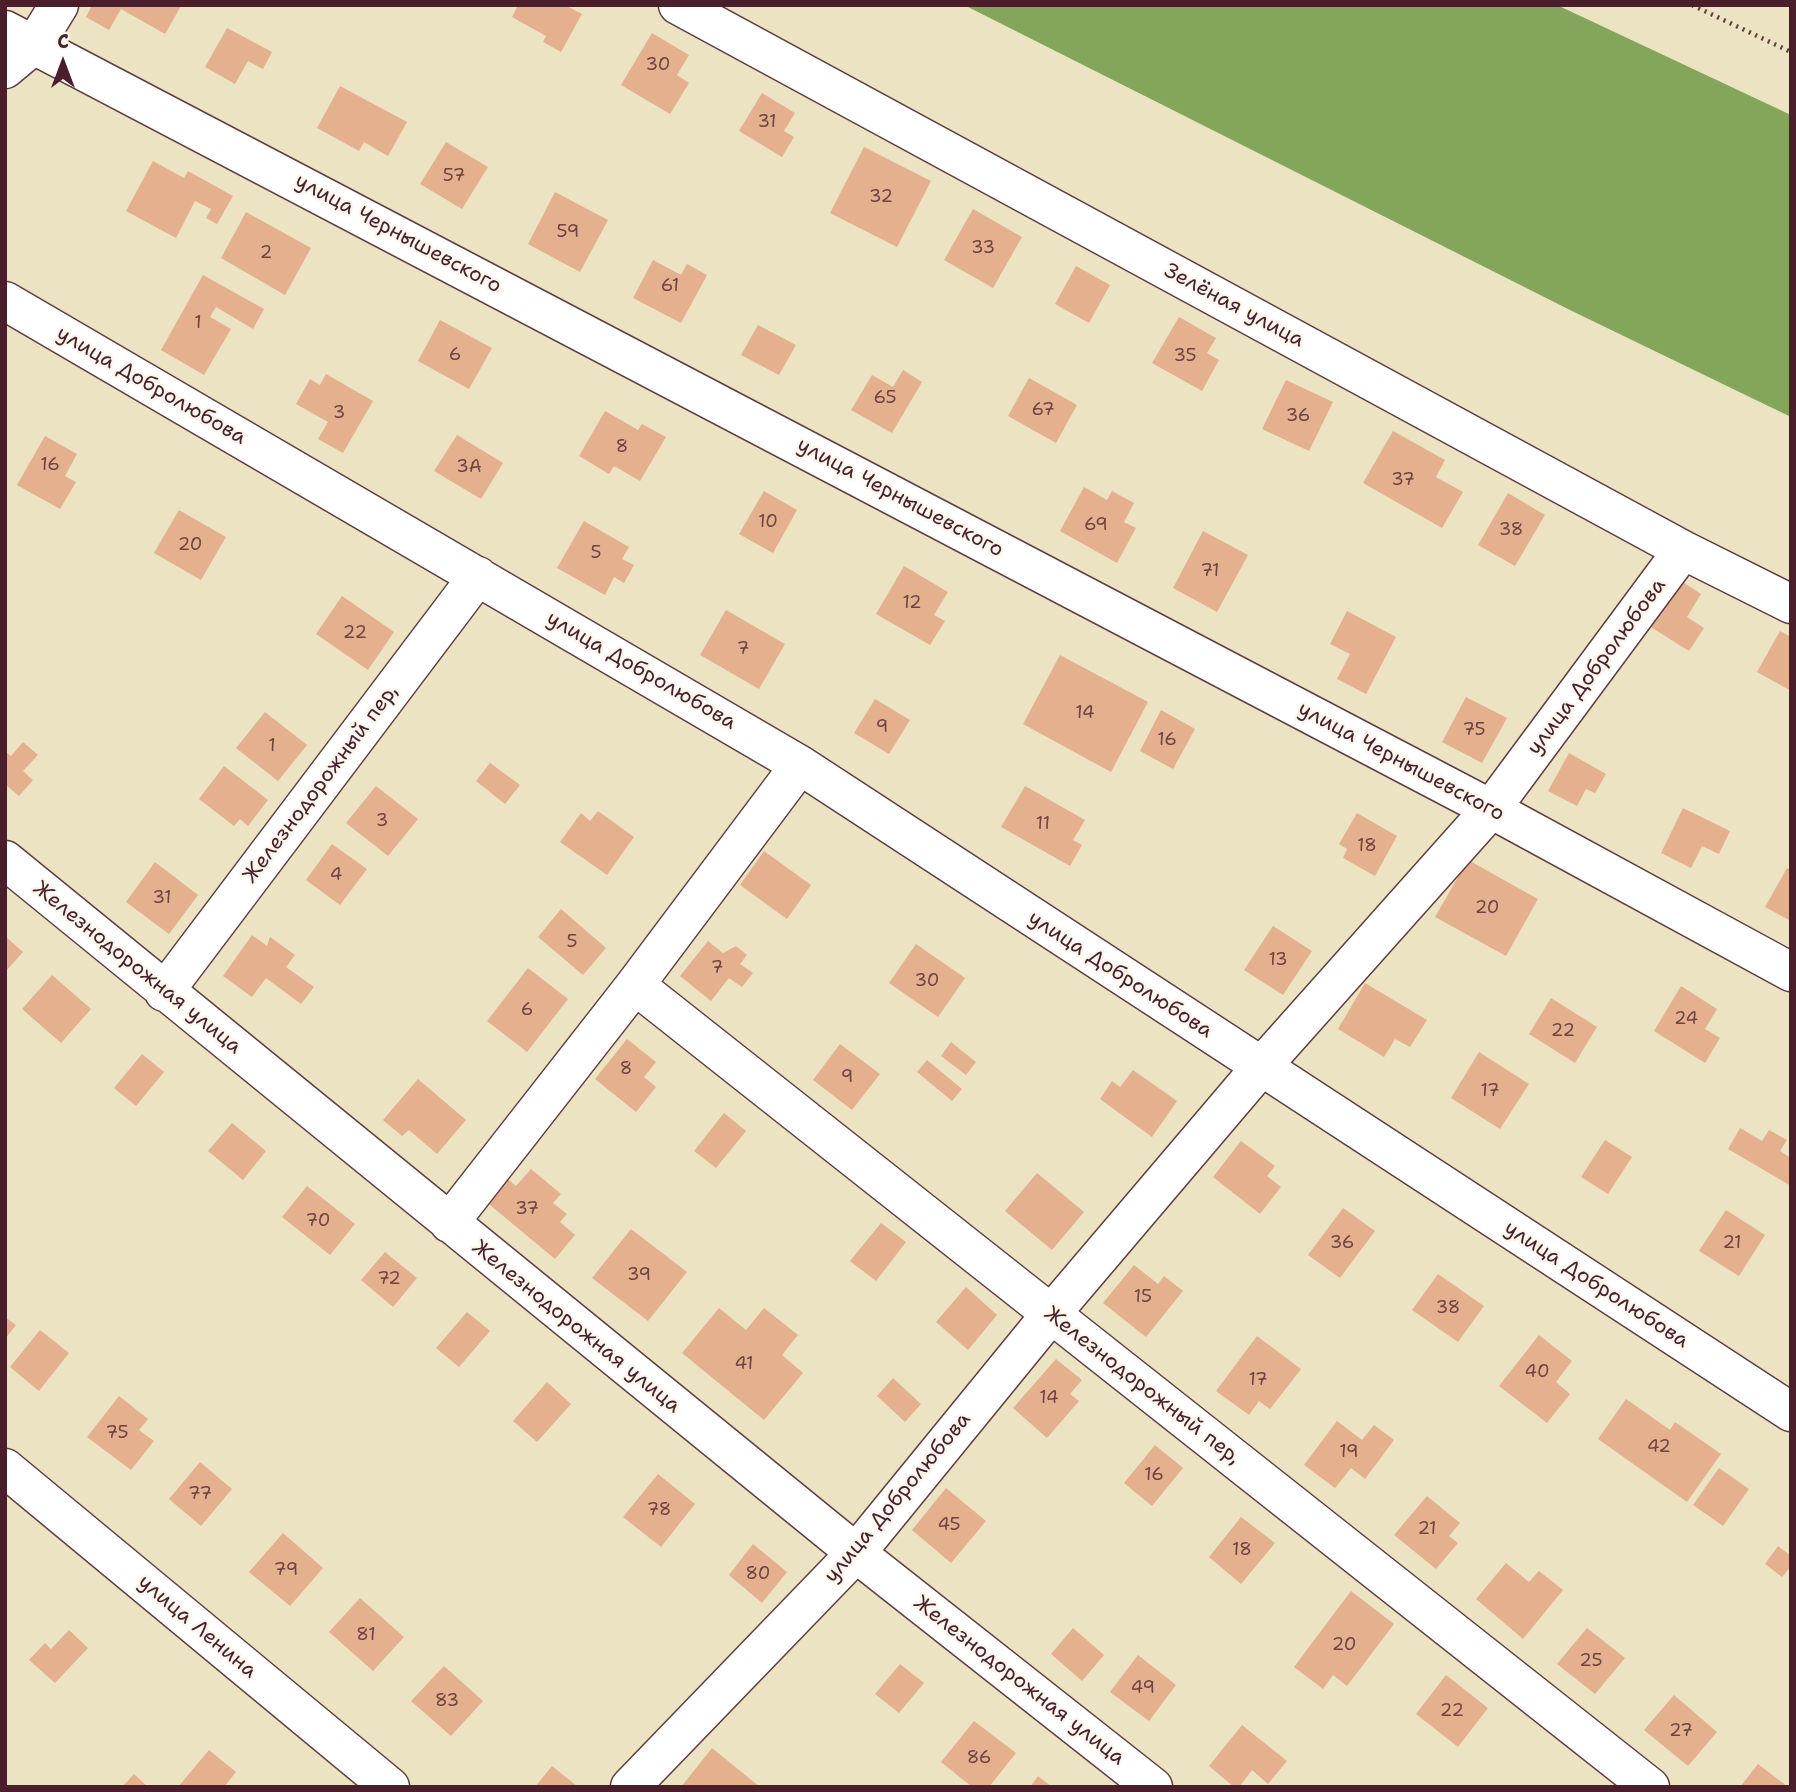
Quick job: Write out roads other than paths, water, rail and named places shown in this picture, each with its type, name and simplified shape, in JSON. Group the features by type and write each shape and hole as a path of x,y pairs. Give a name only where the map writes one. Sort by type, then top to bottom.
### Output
{"street":[{"path":"5,69 20,37 59,5"},
{"name":"Зелёная улица","path":"678,5 1683,550 1791,604"},
{"name":"улица Чернышевского","path":"20,37 1491,809 1791,972"},
{"name":"улица Добролюбова","path":"5,301 800,765 1791,1412"},
{"name":"улица Добролюбова","path":"630,1787 856,1553 1051,1314 1261,1067 1491,809 1683,550"},
{"name":"Железнодорожный пер,","path":"164,992 478,576"},
{"path":"449,1223 635,985 800,765"},
{"name":"Железнодорожная улица","path":"5,860 856,1553 1153,1787"},
{"name":"Железнодорожный пер,","path":"635,985 1650,1787"},
{"name":"улица Ленина","path":"5,1468 390,1787"}]}
